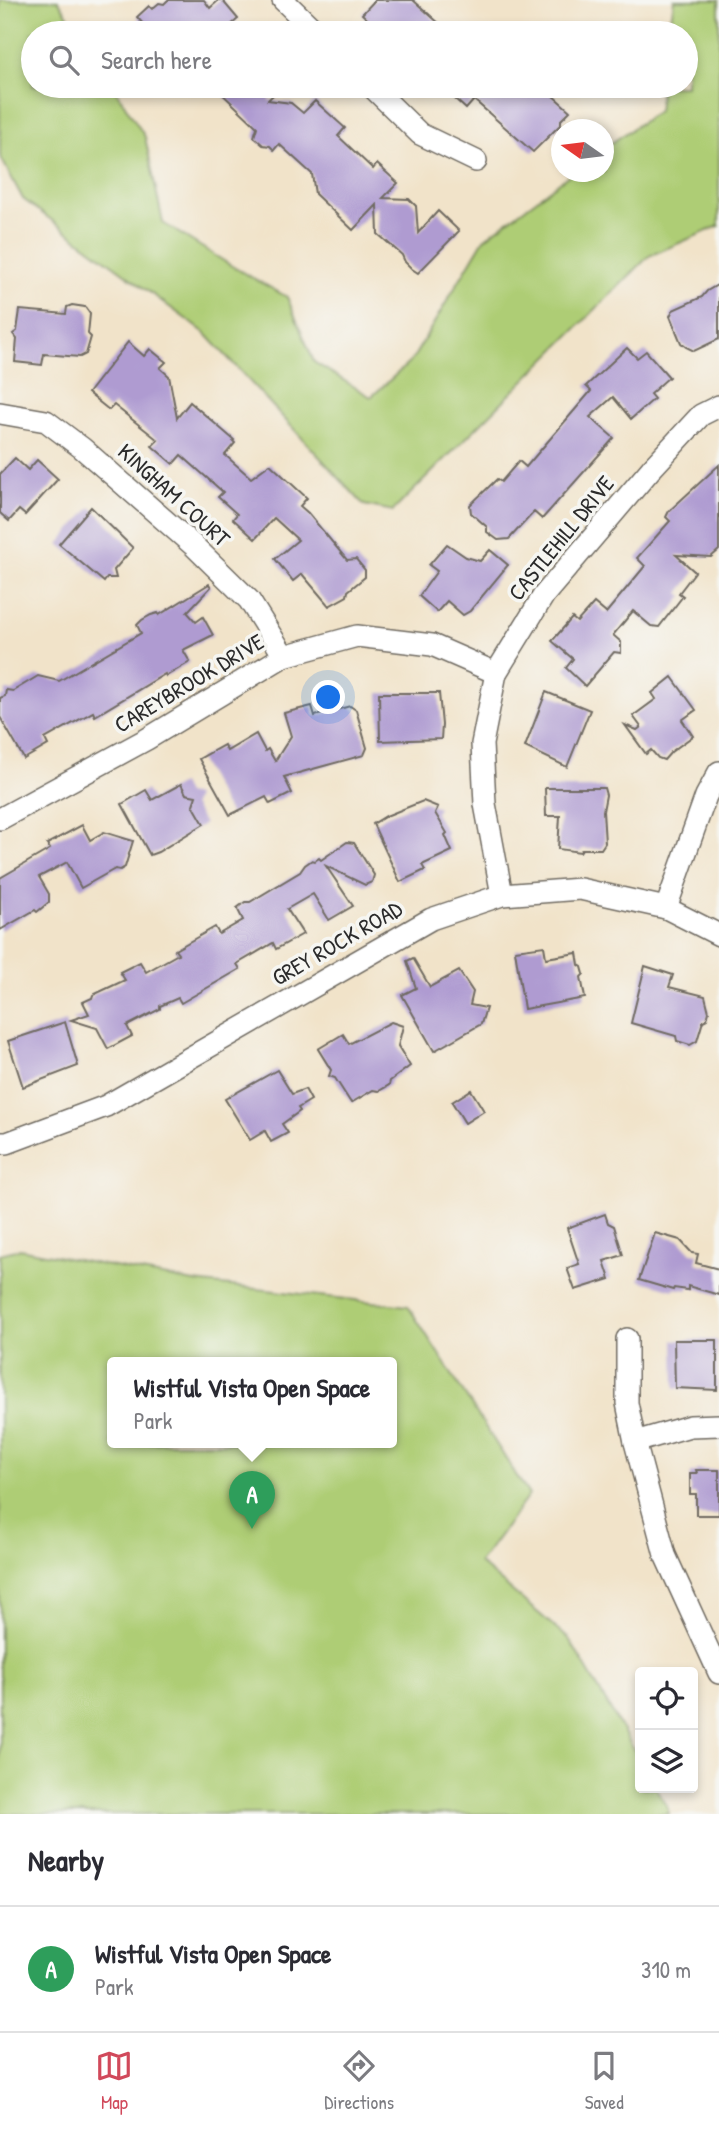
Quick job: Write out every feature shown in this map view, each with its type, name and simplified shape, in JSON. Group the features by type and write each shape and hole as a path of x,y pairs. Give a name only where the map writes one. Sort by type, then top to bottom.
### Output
{"street":[{"path":"283,0 305,21"},
{"path":"383,98 420,134 476,161"},
{"name":"CASTLEHILL DRIVE","path":"502,895 485,804 482,744 496,673 544,595 651,469 701,415 719,406"},
{"name":"KINGHAM COURT","path":"0,413 46,421 82,448 193,545 249,600 284,656"},
{"name":"CAREYBROOK DRIVE","path":"0,819 147,739 284,656 357,636 432,645 496,673"},
{"path":"666,908 706,796 719,772"},
{"name":"GREY ROCK ROAD","path":"0,1143 106,1105 431,919 502,895 580,888 666,908 719,934"},
{"path":"627,1339 625,1380 635,1442 665,1555 719,1673"},
{"path":"635,1442 690,1426 719,1425"}],"green space":[{"path":"0,0 58,0 71,21 21,21 21,98 121,98 145,137 163,223 287,297 314,362 371,397 412,360 484,239 560,182 614,182 614,141 658,111 660,98 698,98 698,21 671,21 674,0 719,0 719,226 649,256 393,511 364,505 205,333 23,199 0,156"},
{"path":"19,1249 194,1282 408,1306 529,1495 479,1563 569,1639 635,1751 635,1793 659,1793 669,1814 0,1814 0,1254"}],"building":[{"path":"168,0 204,0 210,8 222,0 238,19 140,21 137,17 149,6 152,9 159,3 164,4"},
{"path":"375,0 413,0 437,21 369,21 362,14"},
{"path":"227,98 270,98 268,100 291,103 303,113 315,101 345,128 338,136 373,169 377,164 398,183 383,198 409,199 416,206 418,233 438,211 459,231 418,273 378,234 377,205 353,230 315,194 312,174 279,144 274,150 254,137 257,127"},
{"path":"454,98 555,98 570,111 562,119 551,119 551,134 533,152 474,100 466,109"},
{"path":"719,284 719,339 694,351 681,343 670,316 673,310 702,297"},
{"path":"67,307 85,307 90,314 88,334 91,337 86,354 80,357 44,354 42,365 15,362 17,339 13,334 17,331 20,310 66,314"},
{"path":"128,342 144,356 150,349 166,362 160,368 169,376 177,418 190,402 234,440 235,443 225,455 251,478 270,464 307,498 300,506 347,560 356,559 365,570 365,577 348,591 347,596 329,606 302,574 293,581 275,559 298,540 274,518 255,539 233,519 237,514 218,497 223,492 181,455 173,464 152,446 158,440 114,405 109,410 88,393"},
{"path":"627,348 637,358 646,351 669,377 650,394 654,399 631,419 613,397 590,417 614,438 542,519 534,512 509,539 498,540 487,532 487,527 471,513 470,505 497,479 501,482 519,461 526,467 591,391 586,386"},
{"path":"15,458 28,470 37,460 58,479 25,515 19,510 9,521 0,513 0,474"},
{"path":"719,465 719,550 711,557 676,555 695,572 679,593 683,596 659,627 651,626 633,611 613,635 621,642 621,653 614,652 585,686 566,668 573,659 552,641 572,618 577,622 594,603 606,613 645,566 637,558 670,521 666,517 669,511"},
{"path":"91,507 133,548 114,570 116,578 107,578 104,582 59,544"},
{"path":"447,544 466,557 480,561 490,550 508,565 470,611 463,615 447,601 437,612 419,596 437,571 429,565"},
{"path":"209,584 211,587 187,612 196,622 203,617 213,635 183,650 190,662 95,716 93,712 45,739 48,745 24,759 0,717 0,698 5,696 6,690 13,691 38,676 59,681 141,633 137,625 142,620 151,615 159,615"},
{"path":"672,677 696,710 682,720 693,736 664,760 651,750 646,754 625,725 637,730 641,727 633,716 656,699 652,693"},
{"path":"546,692 590,710 567,767 525,747"},
{"path":"379,693 439,693 441,739 380,741"},
{"path":"312,706 315,716 350,706 356,710 367,748 364,755 284,777 292,793 270,804 266,797 230,815 199,759 224,745 227,751 256,734 265,751 268,749 275,761 291,736 284,713"},
{"path":"181,784 186,794 196,796 193,805 204,824 150,855 122,804 146,790 152,800"},
{"path":"545,788 604,788 605,843 601,849 582,849 580,852 558,849 560,816 546,816"},
{"path":"423,801 438,807 435,813 447,833 445,835 452,851 422,865 425,870 400,882 373,824"},
{"path":"82,825 90,840 104,832 133,841 125,867 115,869 81,888 67,862 39,877 49,894 49,902 37,912 35,910 0,930 0,878 50,849 47,844"},
{"path":"347,842 354,843 374,875 372,882 365,885 326,866 353,906 329,920 313,894 287,909 303,934 276,949 273,943 237,964 240,969 181,1003 178,998 160,1006 160,1009 127,1026 132,1036 108,1049 97,1028 71,1020 89,1014 83,1002 125,980 120,972 140,962 146,972 178,954 175,950 215,927 219,934 243,920 237,908 245,902 250,902 300,872 312,860 321,860"},
{"path":"544,946 546,958 577,953 584,974 581,977 585,998 524,1009 515,950"},
{"path":"413,958 430,987 459,971 473,992 470,1005 486,1008 481,1024 434,1051 402,995 416,988 407,961"},
{"path":"645,966 673,975 669,987 705,996 709,1012 707,1019 703,1021 697,1041 690,1045 677,1041 676,1036 631,1023"},
{"path":"65,1022 78,1066 23,1087 8,1041"},
{"path":"391,1022 403,1026 398,1046 410,1066 390,1081 389,1085 379,1091 373,1090 351,1103 335,1078 329,1076 331,1070 318,1049 343,1034 349,1044"},
{"path":"277,1070 292,1094 305,1089 311,1100 298,1108 300,1111 282,1124 288,1133 271,1142 265,1131 250,1140 225,1099"},
{"path":"471,1090 484,1111 465,1123 452,1102"},
{"path":"605,1214 608,1223 614,1226 623,1255 604,1261 610,1279 575,1290 567,1268 579,1264 567,1228"},
{"path":"655,1233 680,1240 692,1253 698,1254 696,1263 719,1269 719,1295 688,1286 688,1290 673,1290 639,1280"},
{"path":"674,1340 717,1340 717,1390 675,1388"},
{"path":"696,1470 719,1470 719,1515 696,1515 696,1494 690,1494 690,1473 697,1473"}],"place":[{"name":"Wistful Vista Open Space","path":"252,1529"}]}
